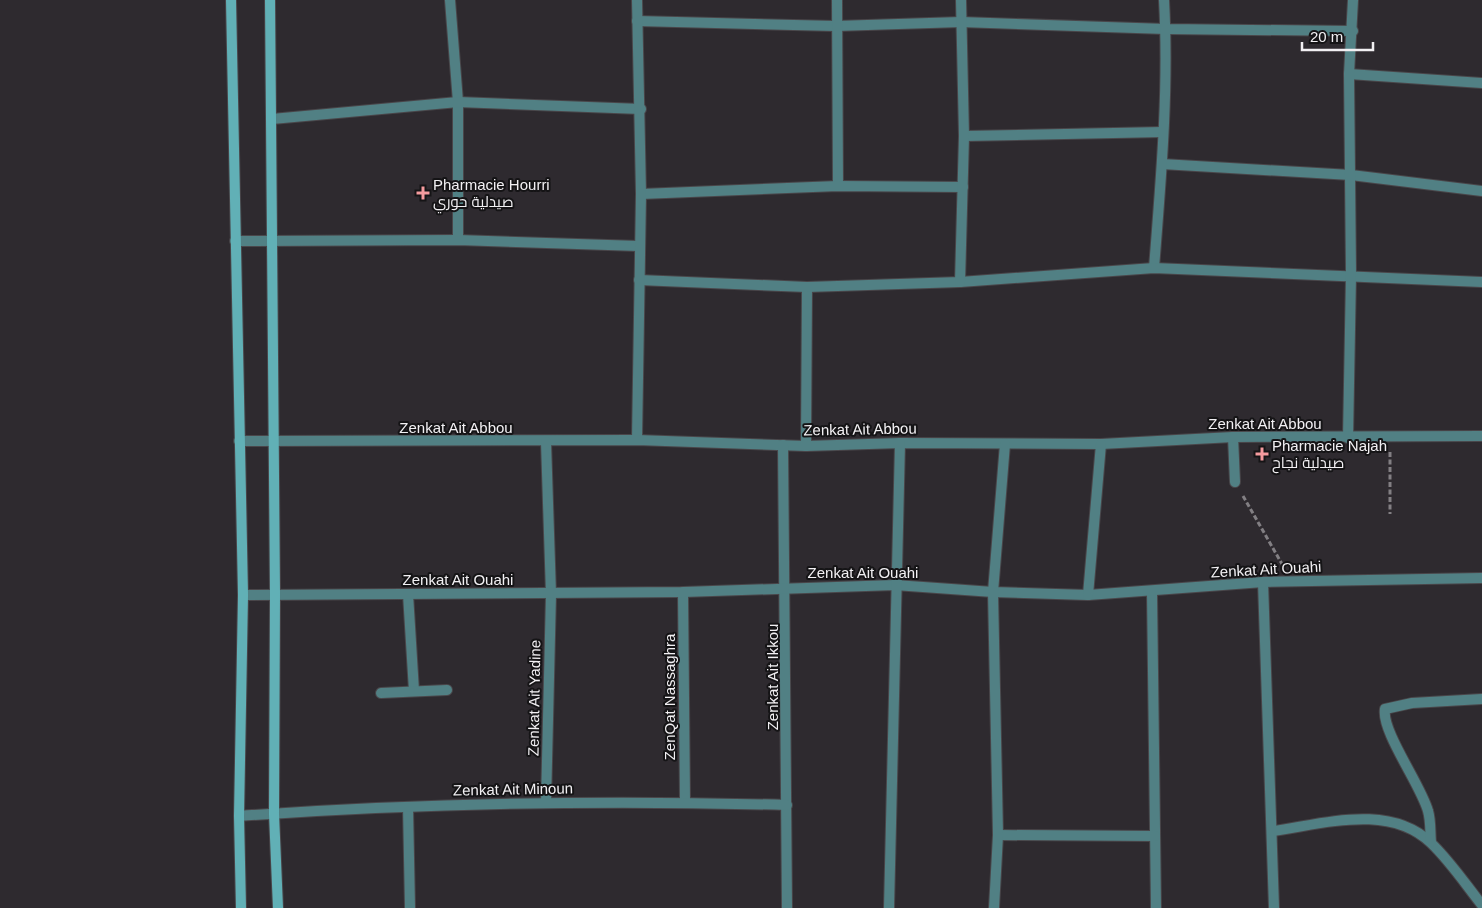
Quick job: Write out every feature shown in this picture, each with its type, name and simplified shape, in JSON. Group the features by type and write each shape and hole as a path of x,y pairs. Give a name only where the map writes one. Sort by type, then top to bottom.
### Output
{"main road":[{"path":"231,0 243,595 240,816 241,908"},
{"path":"270,0 275,594 274,814 278,908"}],"street":[{"path":"450,0 458,102 458,240"},
{"path":"636,440 641,194 641,109 637,0"},
{"path":"837,0 838,186"},
{"path":"960,282 964,136 961,0"},
{"path":"1154,268 1162,164 1166,29 1164,0"},
{"path":"1348,438 1351,275 1350,74 1353,0"},
{"path":"637,21 836,26 961,22 1166,29 1353,30"},
{"path":"1350,74 1482,83"},
{"path":"272,119 458,102 641,109"},
{"path":"964,136 1163,132"},
{"path":"1162,164 1351,175 1482,191"},
{"path":"641,194 838,186 963,187"},
{"path":"235,241 458,240 640,246"},
{"path":"639,280 807,287 960,282 1154,268 1482,282"},
{"path":"806,446 807,287"},
{"name":"Zenkat Ait Abbou","path":"239,441 546,442 636,440 806,446 900,443 1101,444 1233,437 1482,436"},
{"path":"1233,437 1236,482"},
{"name":"Zenkat Ait Yadine","path":"546,442 551,594 546,803"},
{"path":"889,908 895,585 900,443"},
{"path":"994,908 998,835 993,592 1005,444"},
{"path":"1088,595 1101,444"},
{"name":"Zenkat Ait Ikkou","path":"783,445 788,804 787,908"},
{"name":"Zenkat Ait Ouahi","path":"243,595 683,592 786,587 895,585 993,592 1088,595 1152,592 1263,582 1482,578"},
{"path":"1263,582 1273,831 1274,908"},
{"name":"ZenQat Nassaghra","path":"683,592 685,802"},
{"path":"1152,592 1156,908"},
{"path":"408,594 414,691"},
{"path":"381,693 447,690"},
{"path":"1431,842 1429,812 1411,772 1387,728 1384,717 1385,709 1412,703 1482,699"},
{"name":"Zenkat Ait Minoun","path":"240,816 408,807 546,803 685,802 788,804"},
{"path":"408,807 410,908"},
{"path":"1273,831 1356,820 1389,820 1431,842 1482,905"},
{"path":"998,835 1155,836"}],"path":[{"path":"1390,437 1390,514"},
{"path":"1236,482 1291,582"}],"place":[{"name":"Pharmacie Hourri صيدلية حوري","path":"423,193"},
{"name":"Pharmacie Najah صيدلية نجاح","path":"1262,454"}]}
